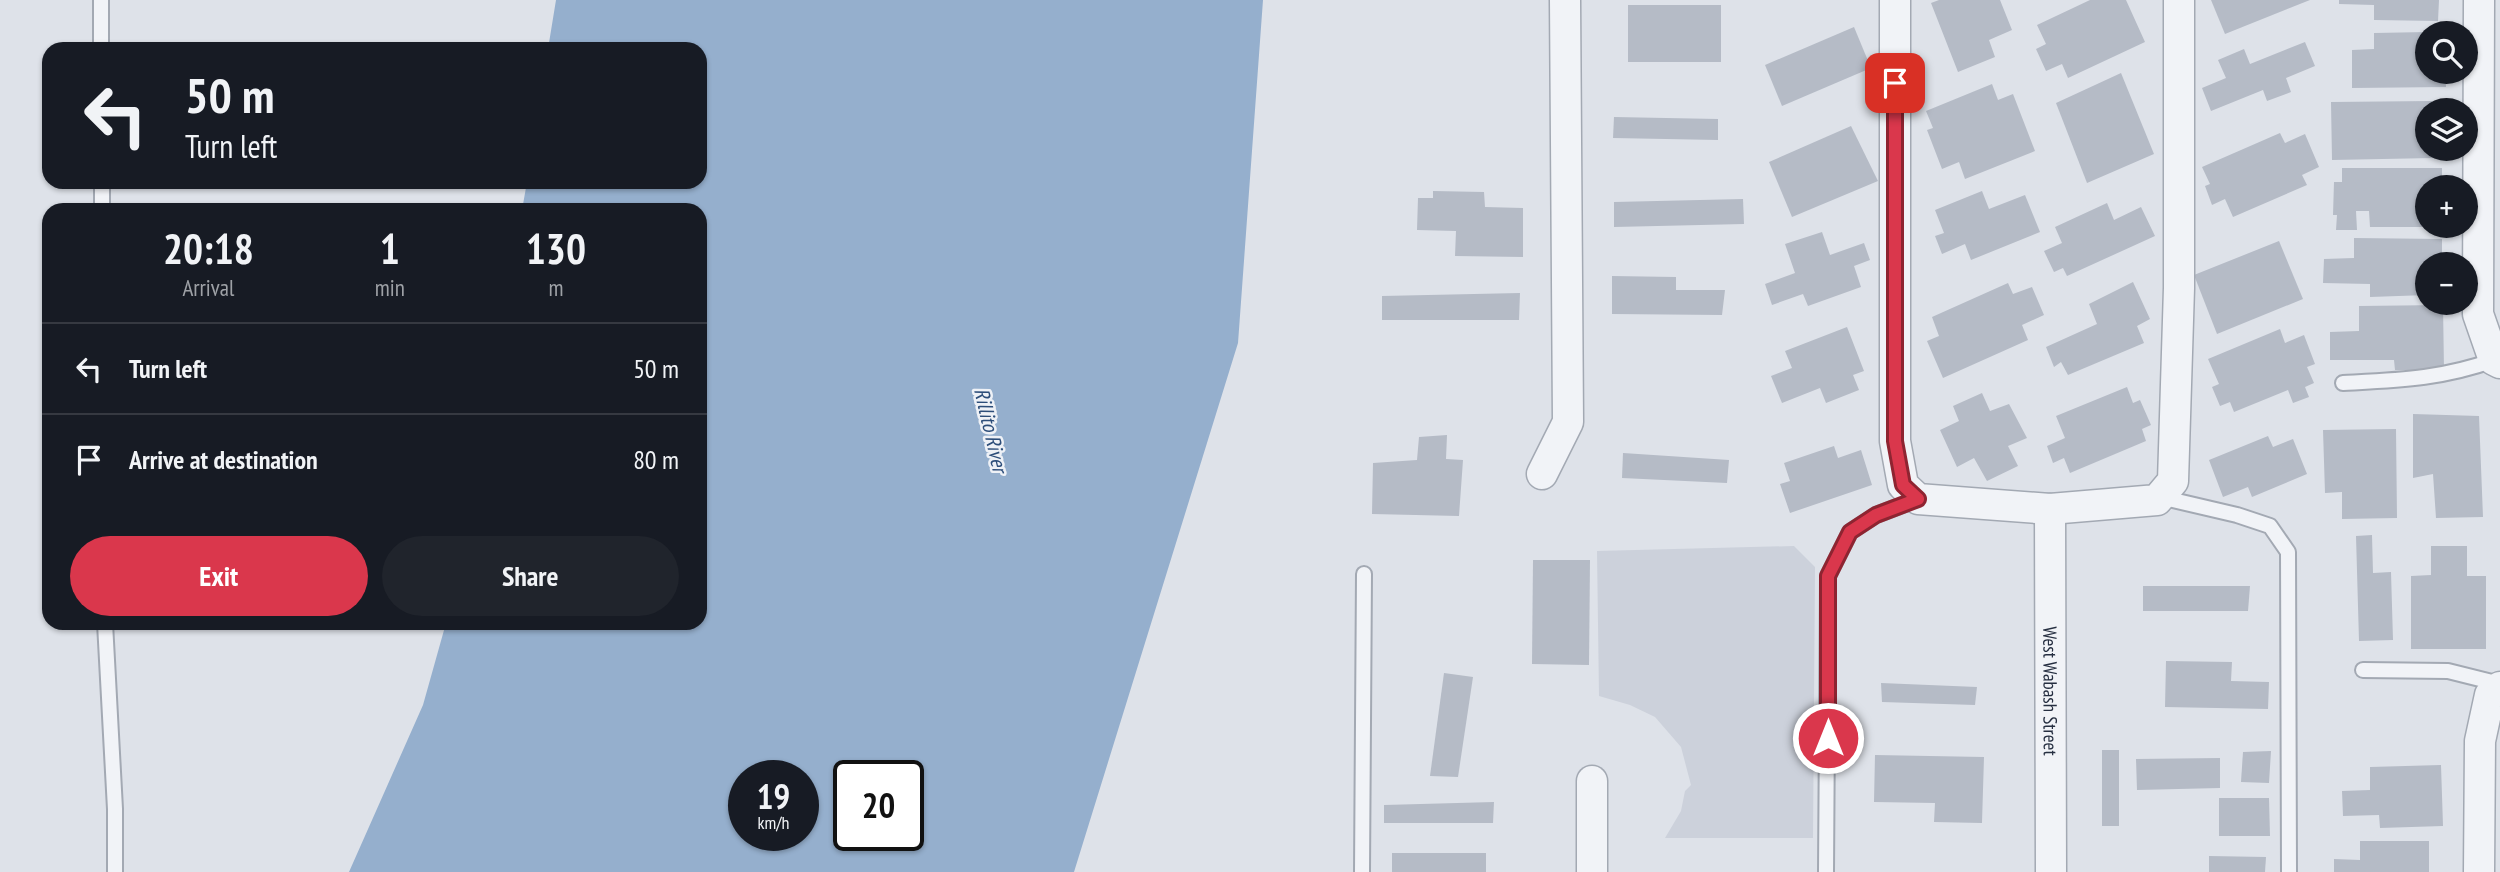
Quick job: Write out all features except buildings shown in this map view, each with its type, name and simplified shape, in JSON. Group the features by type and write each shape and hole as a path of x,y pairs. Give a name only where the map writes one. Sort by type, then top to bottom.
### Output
{"street":[{"path":"1542,474 1568,422 1565,0"},
{"path":"1895,0 1895,441 1903,485 1918,499 2050,509 2157,500 2173,481 2179,288 2179,0"},
{"path":"2479,0 2489,104 2478,314 2497,361"},
{"name":"West Wabash Street","path":"2050,509 2052,872"},
{"path":"2479,872 2480,741 2490,695 2500,686"},
{"path":"1592,781 1592,872"}],"lane":[{"path":"101,0 101,42"},
{"path":"2343,383 2427,378 2497,361"},
{"path":"2160,497 2270,526 2288,552 2289,872"},
{"path":"1826,872 1828,576 1850,532 1876,515 1918,499"},
{"path":"1362,872 1364,574"},
{"path":"105,630 114,809 114,872"},
{"path":"2363,670 2448,671 2500,686"}],"shaded area":[{"path":"1794,546 1815,567 1813,838 1665,838 1681,811 1685,791 1691,785 1681,747 1655,717 1630,705 1599,696 1597,551"}],"water":[{"name":"Rillito River","path":"556,0 1263,0 1238,343 1074,872 349,872 423,705 444,630 707,630 707,203 523,203 526,189 707,189 707,42 549,42"}],"route":[{"path":"1828,738 1828,576 1850,532 1876,515 1918,499 1903,485 1895,441 1895,83"}]}
